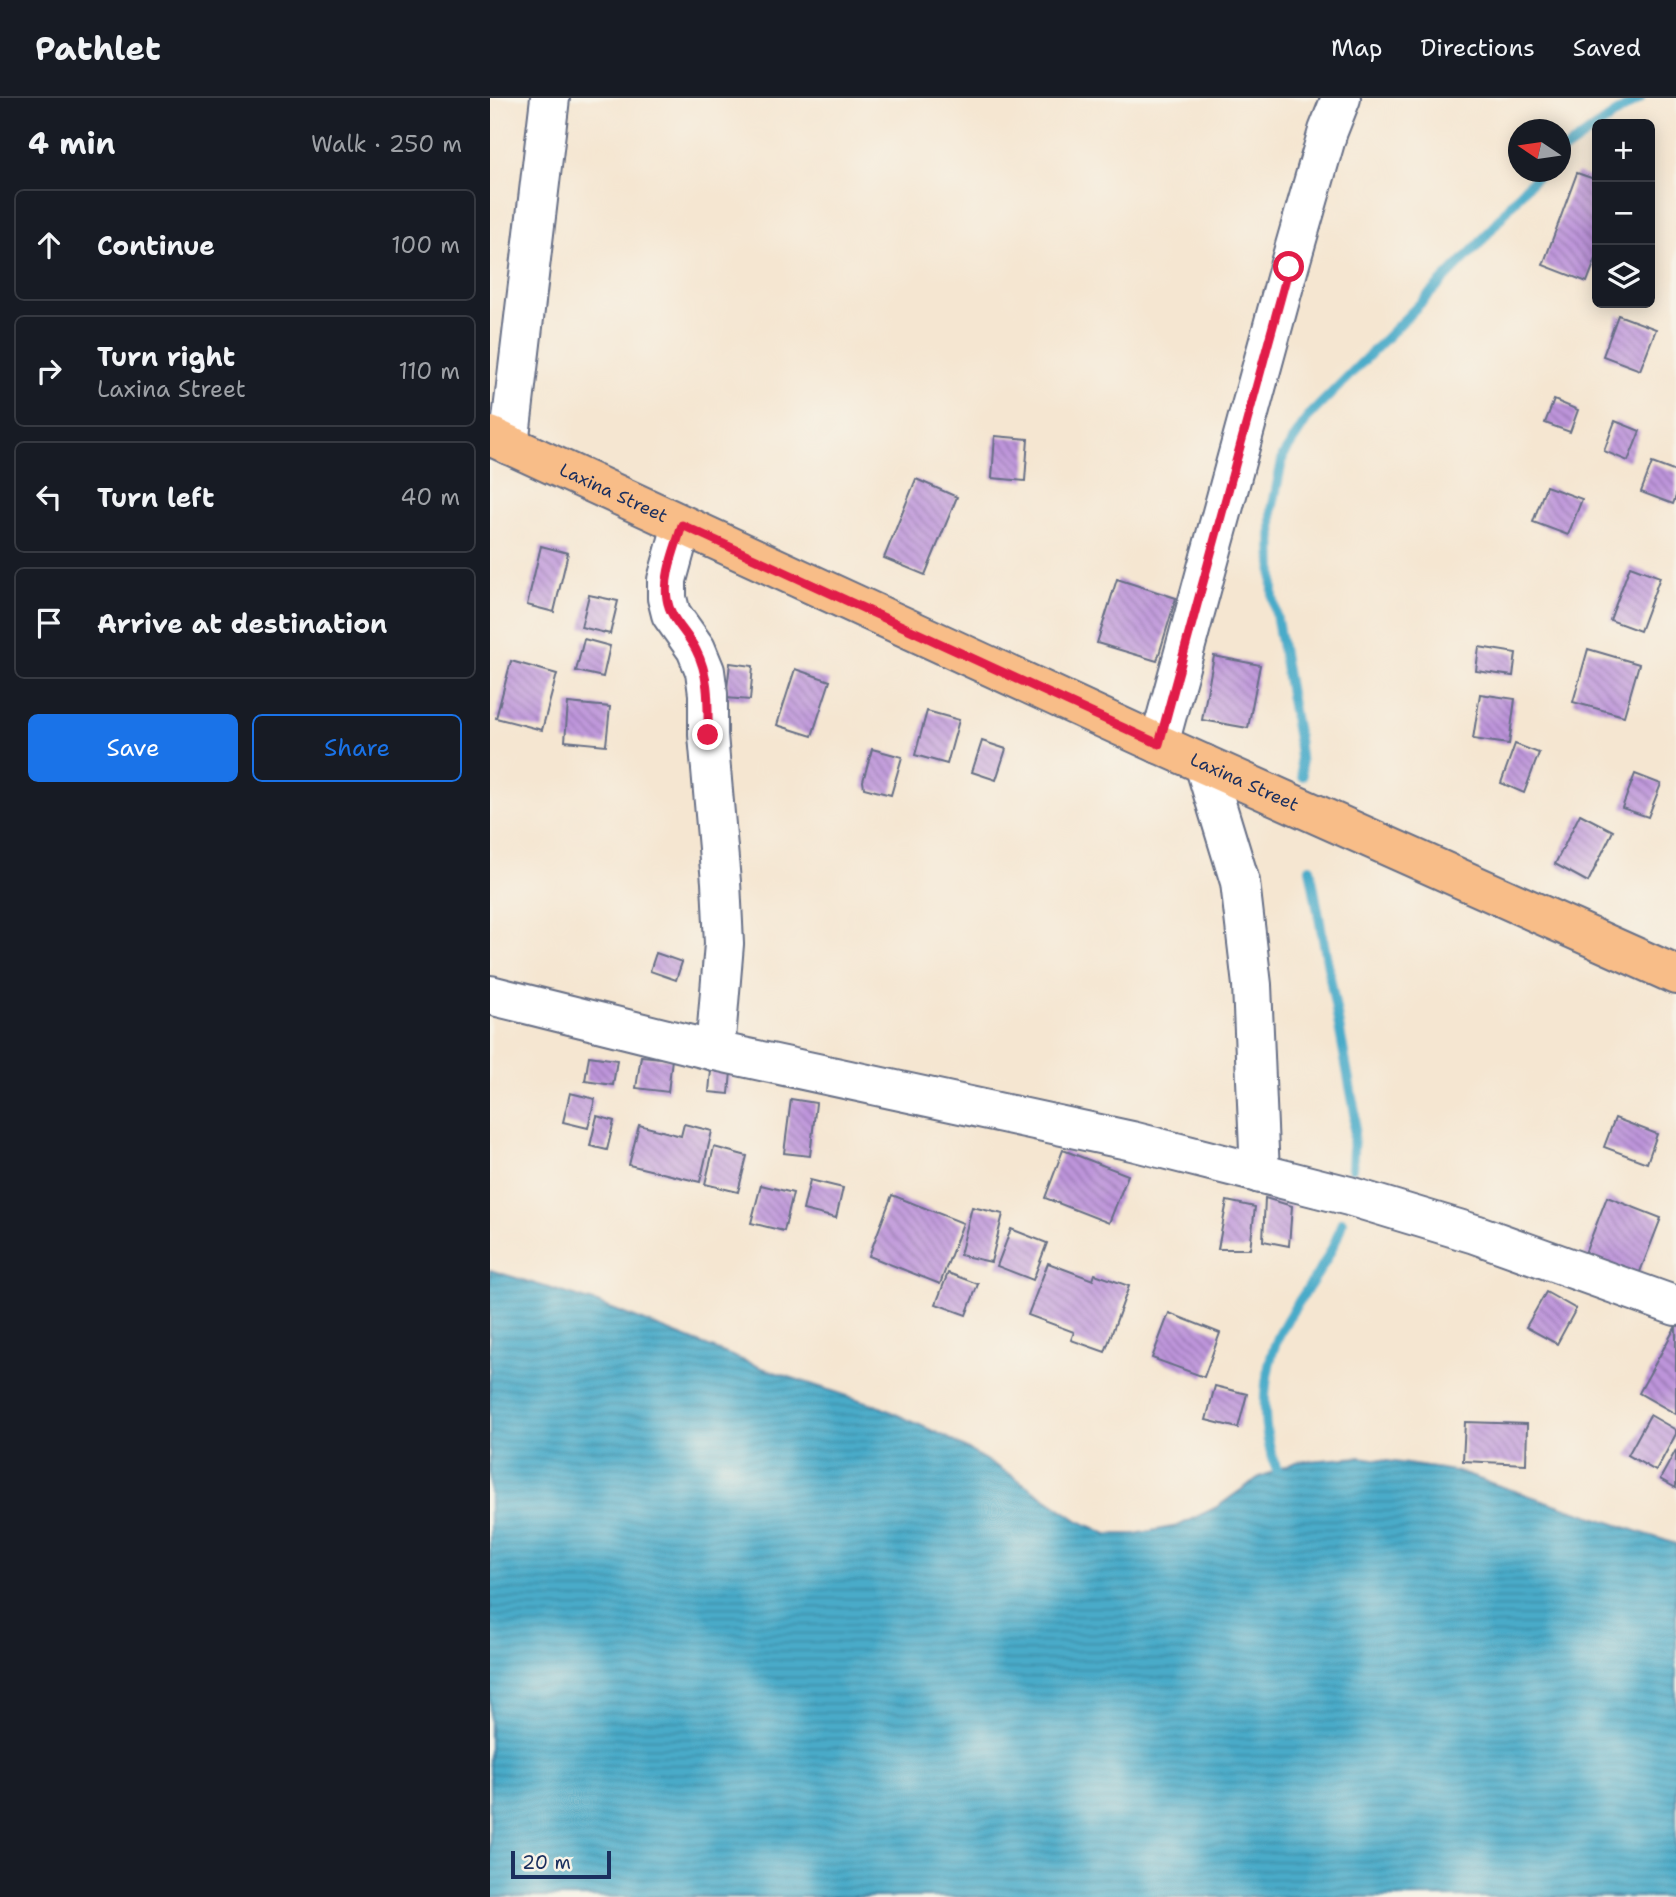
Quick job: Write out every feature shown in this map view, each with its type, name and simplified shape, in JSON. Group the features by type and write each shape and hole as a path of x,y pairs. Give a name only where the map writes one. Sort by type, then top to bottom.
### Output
{"main road":[{"name":"Laxina Street","path":"500,441 1159,744 1676,975"}],"street":[{"path":"500,441 550,98"},
{"path":"1159,744 1289,267 1340,98"},
{"path":"682,525 667,580 667,598 671,614 695,649 705,671 708,694 708,735 724,944 715,1051"},
{"path":"1204,764 1240,882 1252,985 1259,1174"},
{"path":"490,995 715,1051 1132,1141 1421,1216 1676,1306"}],"water":[{"path":"490,1270 597,1303 765,1369 878,1406 946,1437 1011,1475 1079,1521 1107,1534 1135,1534 1178,1526 1217,1507 1258,1478 1296,1462 1360,1457 1454,1471 1676,1544 1676,1897 490,1897"}],"building":[{"path":"1577,173 1592,178 1592,269 1587,282 1543,265"},
{"path":"1618,315 1656,329 1640,370 1603,356"},
{"path":"1554,400 1578,410 1570,432 1545,423"},
{"path":"1615,421 1640,431 1628,461 1604,451"},
{"path":"995,436 1028,439 1025,481 992,478"},
{"path":"1652,463 1676,472 1676,496 1673,504 1641,492"},
{"path":"916,479 957,497 925,575 884,558"},
{"path":"1546,486 1582,499 1568,535 1533,522"},
{"path":"541,546 568,553 554,612 527,605"},
{"path":"1630,566 1660,577 1640,631 1610,620"},
{"path":"1117,579 1176,598 1157,661 1097,643"},
{"path":"589,595 618,601 610,634 581,627"},
{"path":"584,639 610,646 603,677 576,671"},
{"path":"1479,647 1516,653 1513,676 1476,671"},
{"path":"1588,649 1639,664 1624,716 1573,702"},
{"path":"1214,656 1260,665 1248,728 1202,720"},
{"path":"511,661 557,674 542,730 496,718"},
{"path":"730,663 753,666 750,700 726,698"},
{"path":"795,669 830,681 812,736 777,725"},
{"path":"1480,694 1515,699 1509,744 1473,739"},
{"path":"568,703 610,707 606,745 565,741"},
{"path":"927,711 959,720 947,764 915,755"},
{"path":"982,741 1006,749 996,780 972,772"},
{"path":"1515,744 1539,753 1524,793 1501,783"},
{"path":"872,749 902,757 891,795 864,788 863,781"},
{"path":"1635,774 1661,784 1648,817 1622,808"},
{"path":"1580,814 1613,831 1588,882 1555,864"},
{"path":"656,953 682,962 676,980 650,971"},
{"path":"589,1056 617,1060 613,1085 585,1081"},
{"path":"641,1056 672,1059 668,1092 636,1088"},
{"path":"711,1070 731,1072 729,1094 709,1092"},
{"path":"570,1093 595,1099 588,1128 563,1122"},
{"path":"791,1099 816,1103 810,1156 784,1153"},
{"path":"597,1116 614,1121 607,1150 590,1146"},
{"path":"1615,1118 1657,1134 1647,1163 1604,1147"},
{"path":"684,1124 712,1131 700,1182 629,1165 639,1125 681,1136"},
{"path":"714,1147 747,1156 738,1192 705,1184"},
{"path":"1063,1150 1128,1175 1109,1223 1045,1198"},
{"path":"810,1180 843,1188 836,1218 803,1210"},
{"path":"761,1185 793,1193 784,1231 751,1223"},
{"path":"892,1195 963,1223 940,1284 869,1256"},
{"path":"1607,1197 1661,1218 1638,1277 1584,1256"},
{"path":"1265,1198 1292,1206 1289,1246 1263,1241"},
{"path":"1227,1201 1255,1207 1250,1249 1218,1249"},
{"path":"972,1207 1003,1214 991,1262 960,1255"},
{"path":"1011,1229 1047,1243 1033,1280 997,1266"},
{"path":"1048,1263 1093,1280 1095,1274 1129,1286 1105,1352 1071,1340 1074,1332 1028,1315"},
{"path":"948,1273 978,1284 966,1315 936,1304"},
{"path":"1546,1292 1576,1309 1557,1344 1526,1327"},
{"path":"1169,1313 1220,1333 1204,1377 1152,1358"},
{"path":"1676,1326 1676,1414 1639,1393"},
{"path":"1215,1386 1247,1394 1238,1428 1206,1420"},
{"path":"1650,1415 1676,1430 1656,1471 1628,1455"},
{"path":"1465,1422 1527,1424 1526,1464 1463,1461"},
{"path":"1676,1450 1676,1488 1660,1479"}],"waterway":[{"path":"1608,119 1640,98"},
{"path":"1571,145 1592,131"},
{"path":"1302,776 1273,597 1272,510 1283,456 1309,416 1479,244 1531,182"},
{"path":"1310,868 1355,1113 1352,1168"},
{"path":"1277,1470 1267,1434 1267,1374 1278,1337 1332,1248 1342,1222"}],"route":[{"path":"708,735 705,671 695,649 671,614 667,598 667,580 682,525 1159,744 1289,267"}]}
